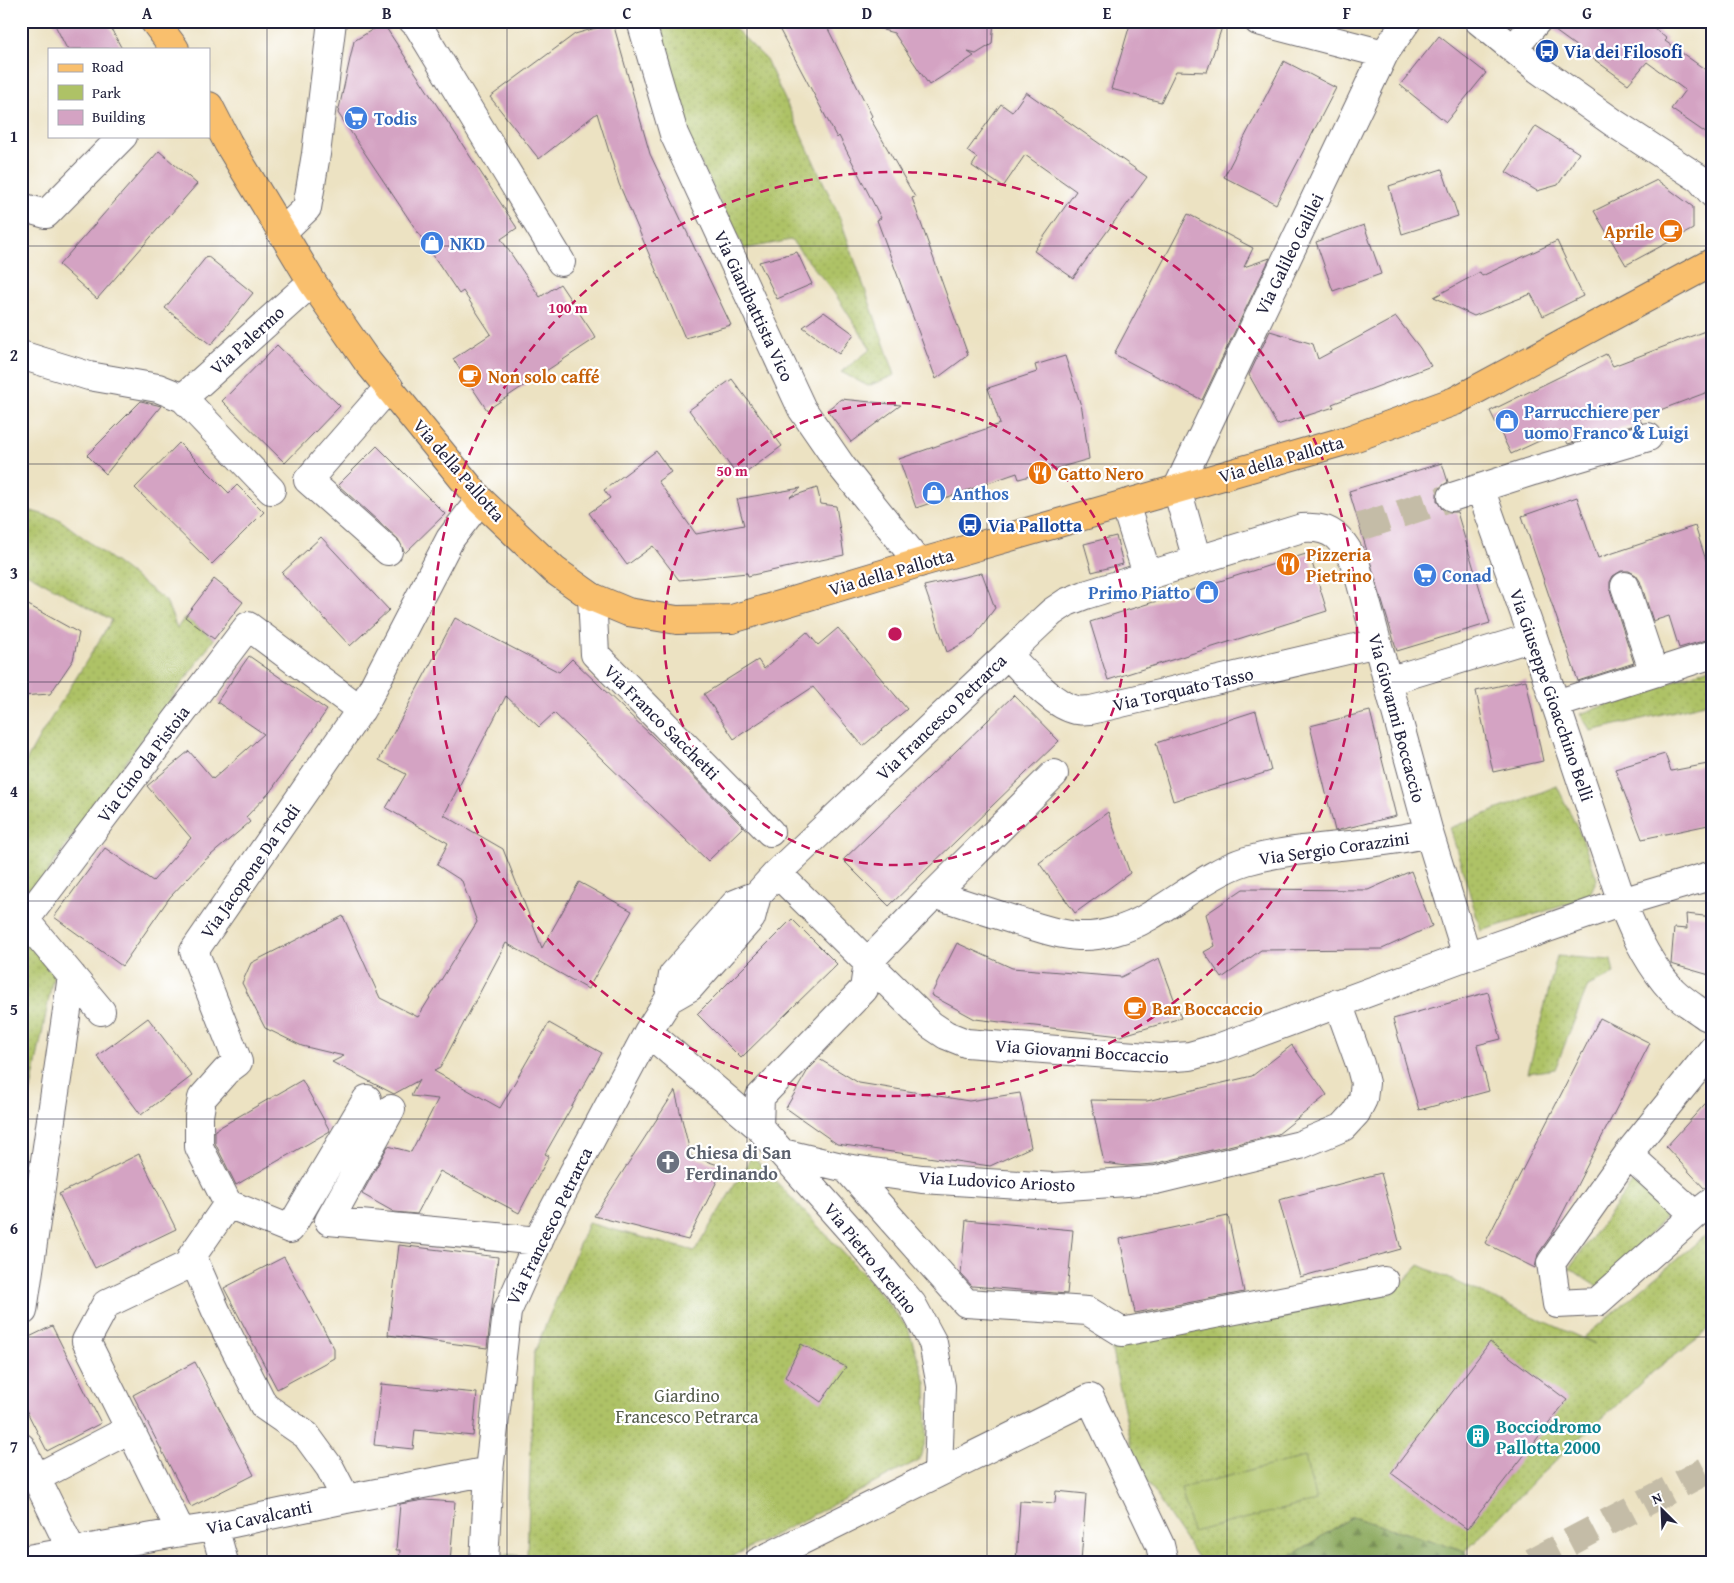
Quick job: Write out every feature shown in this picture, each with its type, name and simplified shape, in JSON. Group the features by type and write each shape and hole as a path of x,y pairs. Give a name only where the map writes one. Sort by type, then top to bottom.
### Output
{"main road":[{"path":"154,21 174,48"},
{"path":"172,21 181,48"},
{"name":"Via della Pallotta","path":"210,108 228,143 312,282 367,361 480,500 554,570 592,597 628,612 677,620 732,619 919,563 1348,440 1439,408 1713,262"}],"street":[{"path":"281,233 307,208 316,154 332,21"},
{"path":"413,21 417,24 561,262"},
{"name":"Via Gianibattista Vico","path":"641,21 674,134 802,409 842,467 919,563"},
{"path":"1258,21 1384,54"},
{"name":"Via Galileo Galilei","path":"1177,489 1384,54 1407,21"},
{"path":"1479,21 1513,49 1614,123 1706,186"},
{"path":"1513,49 1537,21"},
{"path":"21,207 46,214 121,138"},
{"name":"Via Palermo","path":"183,398 312,282"},
{"path":"21,355 88,376 158,388 183,398 271,490"},
{"path":"388,551 308,480 389,387"},
{"path":"1452,497 1648,437"},
{"name":"Via Giuseppe Gioacchino Belli","path":"1480,488 1632,927 1647,958 1673,990 1706,1016 1713,1018"},
{"path":"1177,489 1197,560"},
{"name":"Via Jacopone Da Todi","path":"228,1204 198,1147 198,1116 202,1098 238,1062 194,951 361,710 450,538 480,500"},
{"path":"1125,504 1147,574"},
{"name":"Via Francesco Petrarca","path":"484,1562 489,1471 508,1312 546,1224 648,1032 669,1000 690,988 751,918 757,894 1007,654 1052,612 1067,602 1147,574 1302,528 1316,526 1328,530 1351,533"},
{"name":"Via Giovanni Boccaccio","path":"1351,533 1356,565 1428,833 1467,956"},
{"path":"1625,586 1654,673"},
{"name":"Via Franco Sacchetti","path":"592,597 595,654 770,832"},
{"name":"Via Cino da Pistoia","path":"101,1011 25,920 248,626 361,710"},
{"path":"1388,681 1533,637"},
{"name":"Via Torquato Tasso","path":"1007,654 1063,705 1076,710 1091,710 1377,643"},
{"path":"1556,704 1713,654"},
{"path":"759,1127 760,1097 864,989 868,962 1054,774"},
{"name":"Via Sergio Corazzini","path":"934,894 1057,933 1079,936 1095,935 1146,919 1214,875 1243,862 1292,850 1403,840 1428,833"},
{"name":"Via Giovanni Boccaccio","path":"777,873 931,1025 946,1035 966,1043 1161,1058 1190,1056 1247,1038 1467,956 1622,902 1713,875"},
{"path":"23,1310 72,976"},
{"name":"Via Ludovico Ariosto","path":"783,1153 846,1168 922,1179 1053,1188 1156,1180 1300,1145 1343,1127 1356,1113 1363,1099 1364,1083 1360,1064 1338,1003"},
{"path":"648,1032 759,1127 783,1153"},
{"path":"1628,1154 1704,1208 1597,1302 1557,1304 1551,1263 1628,1154 1713,1049"},
{"path":"346,1499 330,1468 306,1435 264,1406 216,1311 194,1262 192,1256 228,1204 290,1229 379,1104 329,1221 539,1240"},
{"name":"Via Pietro Aretino","path":"783,1153 912,1304 933,1343 941,1386 938,1473"},
{"path":"846,1168 966,1303 1088,1311 1122,1332 1384,1281"},
{"path":"181,1532 86,1341 106,1304 194,1262"},
{"path":"758,1562 1090,1398 1160,1545 1164,1562"},
{"path":"36,1478 130,1430"},
{"path":"21,1447 72,1551"},
{"name":"Via Cavalcanti","path":"28,1560 72,1551 102,1554 181,1532 214,1528 346,1499 489,1471"},
{"path":"214,1528 224,1562"}],"green space":[{"path":"651,21 727,21 766,59 840,218 895,375 868,386 841,372 871,349 833,291 791,240 744,249 683,128"},
{"path":"21,508 59,519 166,601 177,628 185,617 214,639 54,862 21,915 21,770 112,620 21,570"},
{"path":"1713,667 1713,702 1591,731 1580,714"},
{"path":"1557,786 1583,840 1597,879 1588,898 1481,931 1450,828"},
{"path":"21,923 56,962 21,1141"},
{"path":"1557,956 1611,960 1614,974 1588,986 1555,1069 1528,1073"},
{"name":"Giardino Francesco Petrarca","path":"752,1156 865,1276 908,1328 926,1383 927,1437 919,1460 722,1562 497,1562 497,1554 527,1556 534,1353 588,1223 695,1251"},
{"path":"1636,1178 1672,1210 1600,1288 1569,1268"},
{"path":"1713,1229 1713,1327 1654,1371 1540,1475 1466,1551 1352,1517 1281,1562 1200,1562 1136,1466 1110,1342 1393,1293 1419,1265 1595,1344 1583,1338"},
{"path":"1305,1457 1316,1501 1192,1532 1181,1488"},
{"path":"1352,1517 1466,1551 1470,1562 1281,1562"}],"building":[{"path":"53,21 107,21 121,48 66,48"},
{"path":"775,21 824,21 872,116 870,118 915,197 912,198 968,355 936,379 877,220 881,218 839,136 837,138"},
{"path":"884,21 994,21 992,44 976,54 968,52 974,56 929,85 894,33 883,30"},
{"path":"1131,21 1192,21 1222,27 1207,72 1176,71 1161,102 1111,89"},
{"path":"1552,21 1646,21 1667,39 1665,41 1713,75 1713,138 1671,109 1685,90 1647,62 1628,84 1551,28"},
{"path":"383,23 517,228 501,239 540,297 560,284 596,338 487,410 453,359 491,334 463,291 459,294 338,113 354,41"},
{"path":"613,23 650,154 731,325 685,338 619,184 597,113 539,159 490,97 575,34"},
{"path":"1439,36 1486,73 1446,122 1400,85"},
{"path":"1284,61 1336,88 1276,204 1224,177"},
{"path":"1026,92 1147,177 1073,278 1034,251 1076,191 1025,155 1003,187 972,166 977,158 967,151 1001,104 1012,112"},
{"path":"1536,126 1579,153 1558,185 1537,191 1506,172"},
{"path":"159,151 197,184 97,299 59,265"},
{"path":"1442,169 1458,216 1402,234 1389,186"},
{"path":"1657,180 1693,207 1693,229 1626,265 1594,211"},
{"path":"1188,214 1253,248 1244,267 1270,258 1202,400 1114,354"},
{"path":"1364,225 1381,274 1333,291 1316,242"},
{"path":"1557,241 1583,296 1543,316 1531,294 1474,316 1434,297 1480,272 1482,276"},
{"path":"797,252 812,284 777,299 759,262"},
{"path":"207,256 253,293 211,345 165,308"},
{"path":"824,312 854,334 839,354 803,327"},
{"path":"1396,317 1420,348 1431,366 1332,404 1334,407 1277,425 1249,375 1270,331 1313,344 1318,359"},
{"path":"1713,328 1713,390 1639,418 1642,423 1568,444 1561,431 1511,454 1490,411 1606,354 1613,366"},
{"path":"277,345 340,406 285,463 222,401"},
{"path":"1065,356 1082,409 1089,459 1019,479 1017,473 916,508 899,459 1000,424 988,388 1037,372 1035,365"},
{"path":"732,379 782,446 739,478 689,410"},
{"path":"841,399 901,405 851,442 827,410"},
{"path":"141,401 161,406 106,474 87,455"},
{"path":"179,443 229,493 237,485 264,512 212,564 135,488"},
{"path":"377,446 445,514 405,553 398,539 338,485"},
{"path":"656,451 671,472 658,481 696,534 744,525 737,499 801,488 790,497 817,488 821,504 836,506 844,555 748,576 747,573 679,580 653,546 627,565 589,513 610,498 604,490"},
{"name":"Conad","path":"1442,463 1448,482 1440,487 1437,493 1437,501 1442,509 1449,512 1457,512 1490,623 1397,651 1349,491"},
{"path":"1577,497 1598,558 1695,526 1713,582 1713,638 1679,648 1669,616 1653,621 1640,581 1636,575 1629,571 1621,571 1613,576 1610,582 1610,590 1634,663 1578,681 1522,516"},
{"path":"1116,536 1123,564 1092,572 1084,544"},
{"path":"321,537 389,610 350,646 282,573"},
{"path":"1309,553 1327,611 1108,680 1090,622"},
{"path":"982,573 995,608 973,638 947,652 924,586"},
{"path":"214,579 243,602 214,639 185,617"},
{"path":"21,601 79,633 73,660 50,694 21,696"},
{"path":"455,618 559,672 572,659 680,763 743,827 708,861 554,713 539,727 506,696 444,815 503,849 542,948 579,882 632,911 588,989 506,943 440,1068 434,1071 500,1108 549,1023 602,1053 545,1154 549,1156 519,1213 440,1171 417,1214 394,1212 362,1194 388,1146 411,1152 438,1099 411,1096 419,1080 394,1094 332,1062 344,1056 302,1046 265,1028 242,983 251,963 343,916 380,998 418,1017 477,922 462,881 437,865 448,843 386,808 406,774 379,760"},
{"path":"838,628 907,709 863,746 813,687 734,739 704,694 758,660 764,669 807,632 818,645"},
{"path":"249,656 327,710 270,792 246,817 250,822 204,861 170,897 122,966 54,917 105,848 153,881 191,838 147,786 189,751 213,779 264,734 217,702"},
{"path":"1526,680 1543,761 1493,772 1476,691"},
{"path":"1014,695 1059,741 889,906 843,860"},
{"path":"1256,711 1271,771 1173,801 1156,743"},
{"path":"1370,711 1396,816 1335,831 1310,726"},
{"path":"1665,754 1671,771 1713,763 1713,824 1642,839 1615,769"},
{"path":"1108,812 1130,873 1075,913 1039,863"},
{"path":"1411,871 1432,926 1382,949 1261,950 1222,978 1204,952 1215,946 1206,914 1243,889 1368,890"},
{"path":"1686,914 1713,917 1713,976 1671,964 1674,928 1687,929"},
{"path":"792,919 837,964 741,1058 697,1014"},
{"path":"957,943 1012,968 1121,977 1159,958 1181,1018 1120,1036 975,1019 931,995"},
{"path":"1488,992 1501,1039 1477,1045 1489,1091 1419,1110 1393,1019"},
{"path":"148,1018 192,1076 141,1115 97,1056"},
{"path":"1600,1018 1650,1043 1552,1234 1538,1254 1535,1268 1485,1243"},
{"path":"1292,1045 1327,1095 1278,1134 1154,1164 1127,1166 1104,1163 1091,1100 1147,1101 1252,1076"},
{"path":"819,1059 859,1083 969,1101 1020,1093 1031,1147 990,1166 837,1144 786,1108 808,1070"},
{"path":"302,1080 330,1131 236,1185 215,1143 215,1130"},
{"name":"Chiesa di San Ferdinando","path":"675,1091 691,1156 724,1167 688,1240 594,1216"},
{"path":"1713,1095 1713,1186 1704,1188 1666,1147"},
{"path":"139,1154 176,1229 95,1268 59,1194"},
{"path":"1381,1173 1401,1249 1300,1277 1279,1200"},
{"path":"1228,1216 1244,1292 1135,1313 1120,1239"},
{"path":"966,1220 1073,1230 1067,1294 972,1286 961,1274"},
{"path":"399,1245 498,1257 487,1348 388,1335"},
{"path":"284,1257 334,1348 334,1358 277,1389 224,1288"},
{"path":"52,1326 101,1423 47,1451 21,1400 21,1341"},
{"name":"Bocciodromo Pallotta 2000","path":"1490,1342 1567,1400 1467,1529 1391,1473"},
{"path":"801,1344 846,1367 821,1402 785,1377"},
{"path":"195,1362 254,1475 191,1507 133,1395"},
{"path":"381,1384 477,1393 473,1436 415,1430 413,1449 374,1445"},
{"path":"1056,1491 1086,1494 1081,1562 1016,1562 1020,1501 1055,1503"},
{"path":"424,1500 455,1502 450,1562 399,1562 400,1550 396,1550 400,1504"}],"tunnel":[{"path":"1360,527 1452,497"},
{"path":"1532,1562 1713,1467"}],"place":[{"name":"Via dei Filosofi","path":"1547,51"},
{"name":"Todis","path":"356,118"},
{"name":"Aprile","path":"1671,231"},
{"name":"NKD","path":"432,243"},
{"name":"Non solo caffé","path":"470,376"},
{"name":"Parrucchiere per uomo Franco & Luigi","path":"1507,421"},
{"name":"Gatto Nero","path":"1040,473"},
{"name":"Anthos","path":"934,493"},
{"name":"Via Pallotta","path":"970,525"},
{"name":"Pizzeria Pietrino","path":"1288,564"},
{"name":"Conad","path":"1425,575"},
{"name":"Primo Piatto","path":"1207,592"},
{"name":"Bar Boccaccio","path":"1135,1008"},
{"name":"Chiesa di San Ferdinando","path":"668,1162"},
{"name":"Bocciodromo Pallotta 2000","path":"1478,1436"}]}
